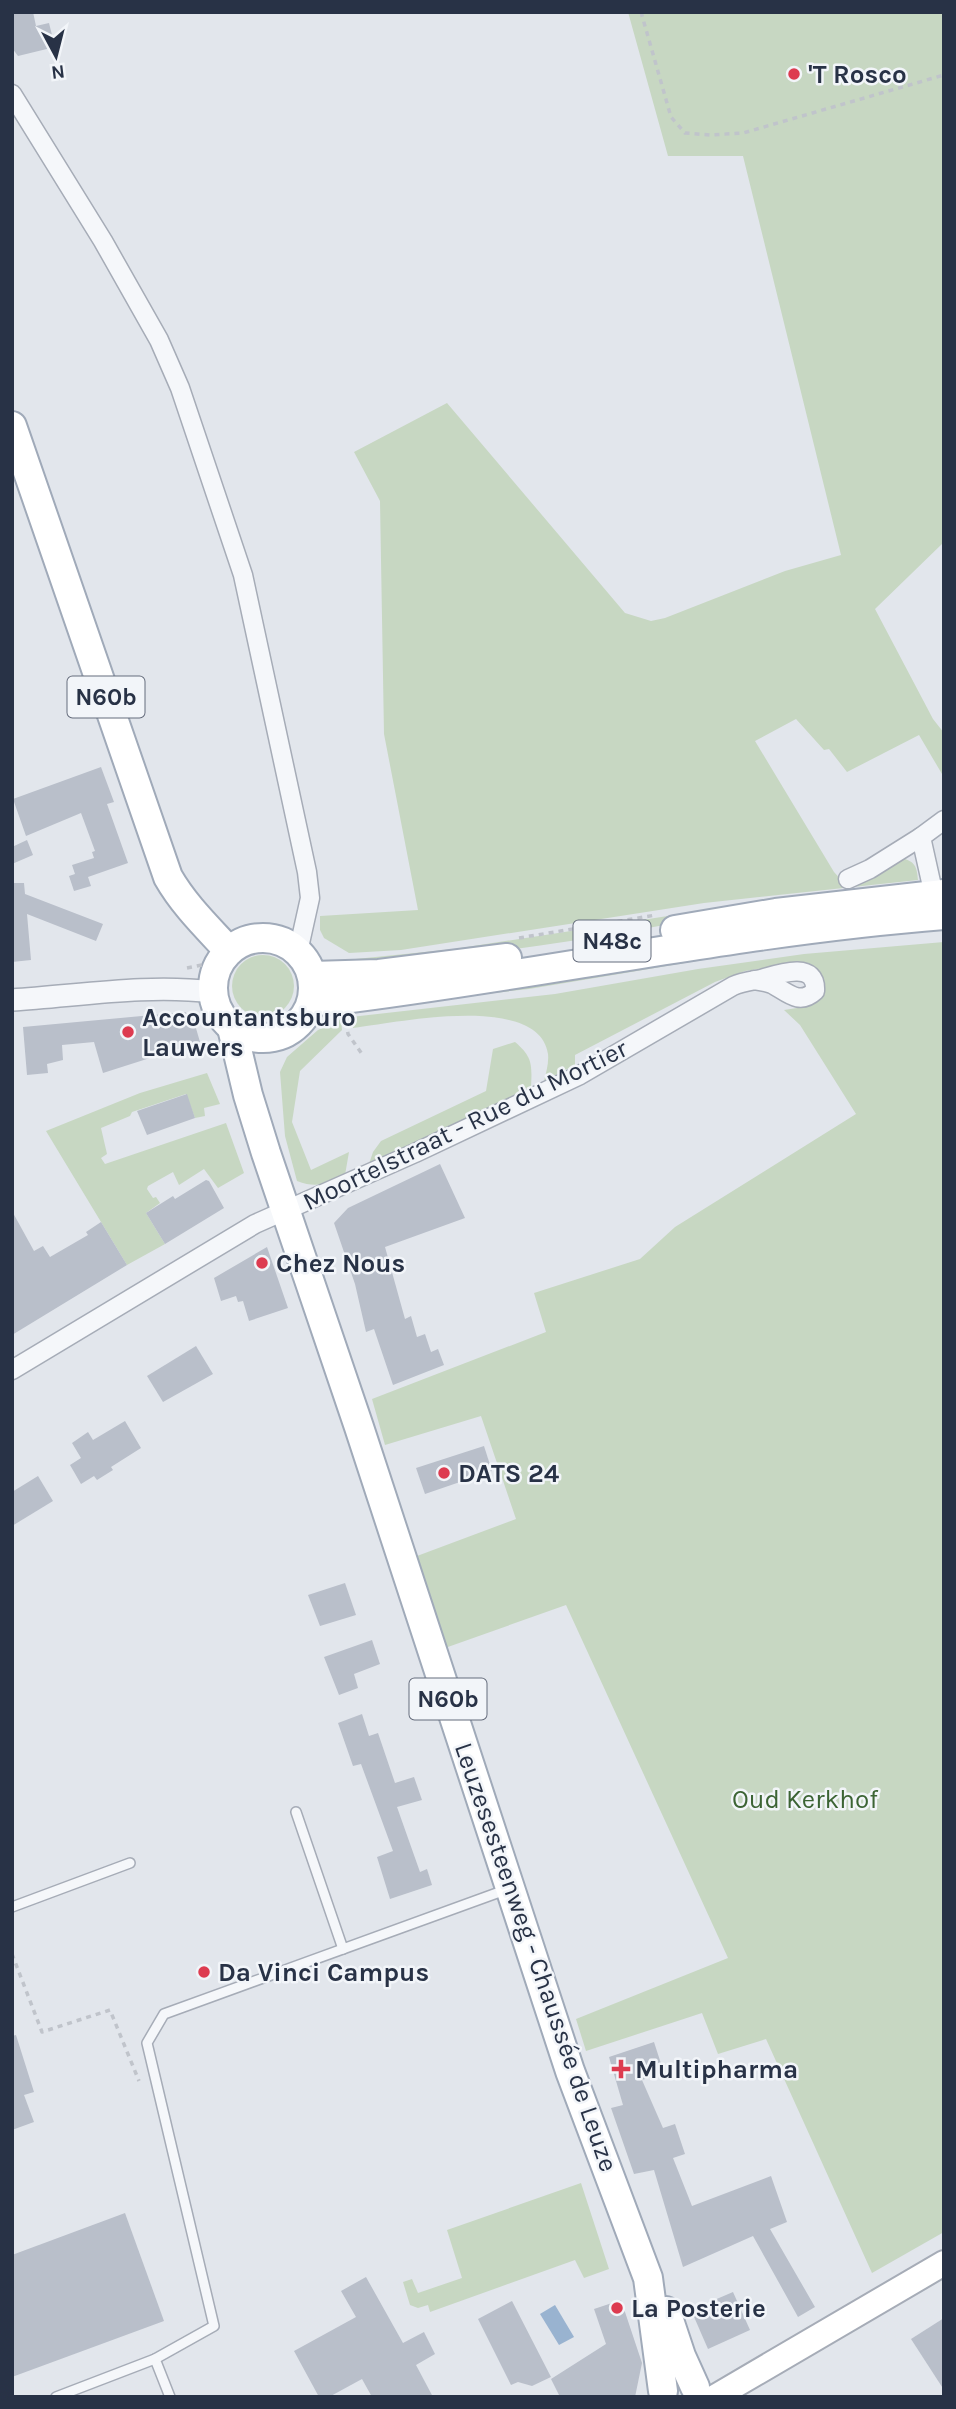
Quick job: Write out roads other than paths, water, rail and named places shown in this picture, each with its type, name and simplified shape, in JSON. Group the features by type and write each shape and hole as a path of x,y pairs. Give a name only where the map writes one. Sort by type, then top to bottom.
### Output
{"main road":[{"name":"N60b","path":"12,426 168,877 185,904 229,951"},
{"name":"N48c","path":"307,976 379,974 493,960 776,913 942,905"},
{"path":"212,992 215,972 229,951 237,944 258,938 279,940 307,976 299,1023 292,1029 274,1037 254,1038 232,1028"},
{"name":"N60b","path":"212,992 217,1010 232,1028"},
{"name":"Leuzesesteenweg - Chaussée de Leuze","path":"232,1028 248,1095 574,2082 648,2278 663,2303 681,2356 706,2393"},
{"name":"Leuzesesteenweg - Chaussée de Leuze","path":"256,1118 263,1056 274,1037"},
{"path":"706,2393 944,2263"},
{"name":"Leuzesesteenweg - Chaussée de Leuze","path":"648,2278 661,2394"},
{"name":"N60b","path":"661,2394 676,2385 706,2393"}],"street":[{"path":"12,94 103,241 159,340 180,388 243,575 307,872 310,898 307,976"},
{"path":"848,878 870,869 944,820"},
{"path":"921,837 931,882 942,905"},
{"name":"Moortelstraat - Rue du Mortier","path":"12,1370 255,1224 415,1153 580,1075 733,986 754,981"},
{"path":"12,1000 109,992 212,992"}],"lane":[{"path":"296,1812 343,1949"},
{"path":"12,1907 130,1863"},
{"path":"55,2397 155,2359 214,2326 147,2043 164,2014 510,1889"},
{"path":"155,2359 170,2397"}],"water":[{"path":"555,2305 574,2337 559,2345 540,2314"}],"place":[{"name":"'T Rosco","path":"794,74"},
{"name":"Accountantsburo Lauwers","path":"128,1032"},
{"name":"Chez Nous","path":"262,1263"},
{"name":"DATS 24","path":"444,1473"},
{"name":"Da Vinci Campus","path":"204,1972"},
{"name":"Multipharma","path":"621,2069"},
{"name":"La Posterie","path":"617,2308"}],"park label":[{"name":"Oud Kerkhof","path":"805,1799"}]}
